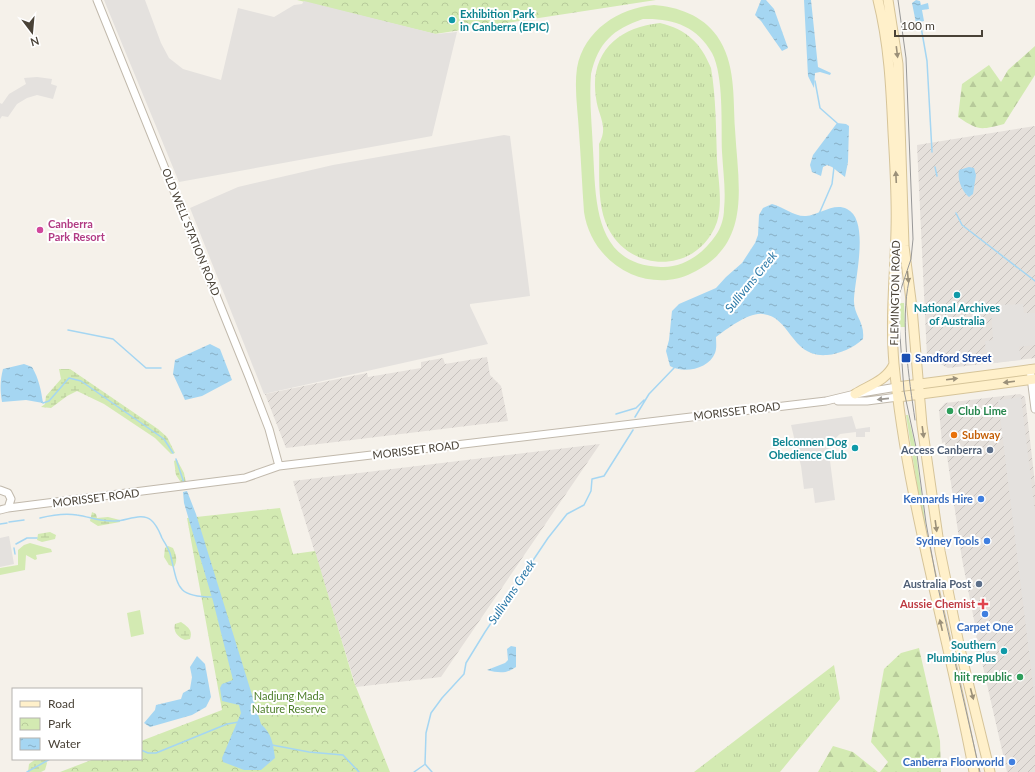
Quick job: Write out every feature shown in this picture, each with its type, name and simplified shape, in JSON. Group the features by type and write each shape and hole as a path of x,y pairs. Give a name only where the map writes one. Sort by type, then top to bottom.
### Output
{"main road":[{"name":"FLEMINGTON ROAD","path":"878,0 886,39 892,94 897,200 893,317 894,363 910,476 929,570 974,772"},
{"name":"FLEMINGTON ROAD","path":"888,0 898,64 904,241 922,425 940,551 960,649 990,772"},
{"path":"855,394 885,378 890,372 894,363"},
{"path":"898,392 1033,374"}],"street":[{"name":"OLD WELL STATION ROAD","path":"97,0 249,377 268,426 279,466"},
{"path":"1033,374 1035,409"},
{"name":"MORISSET ROAD","path":"826,401 855,394 898,392"},
{"name":"MORISSET ROAD","path":"0,510 245,478 279,466 826,401 867,401 898,392"},
{"path":"0,490 5,491 10,495 11,502 8,508"}],"shaded area":[{"path":"104,0 145,0 161,43 169,58 183,69 221,80 238,8 274,17 294,5 302,4 304,1 436,34 457,32 432,136 179,182"},
{"path":"37,77 52,79 51,84 57,86 53,99 37,95 27,98 17,104 8,117 2,116 0,119 0,103 2,104 9,94 26,84 24,78"},
{"path":"1035,126 1035,358 948,368 927,357 917,145"},
{"path":"504,135 510,136 530,296 470,304 488,344 264,394 190,208 238,187 333,165"},
{"path":"1023,304 1024,313 1035,313 1035,345 1019,347 1021,360 987,364 985,341 993,340 991,310 996,310 996,305"},
{"path":"487,357 490,375 501,386 508,421 286,448 265,394 367,373 368,377 421,368 421,362 443,358 445,364"},
{"path":"1020,394 1025,397 1035,483 1035,772 1007,772 976,636 962,559 945,442 942,443 939,410 945,403"},
{"path":"1021,397 1035,512 1035,701 998,400"},
{"path":"852,416 856,429 870,427 870,432 865,432 865,437 856,437 856,432 840,434 828,445 835,500 815,503 813,488 804,489 801,466 791,425"},
{"path":"600,444 441,677 356,687 293,481"},
{"path":"9,536 14,564 0,567 0,538"}],"green space":[{"name":"Exhibition Park in Canberra (EPIC)","path":"297,0 656,0 435,34"},
{"path":"654,5 663,6 681,10 697,17 717,36 723,46 731,69 739,192 738,211 733,229 725,246 711,261 692,273 669,280 654,280 638,277 613,263 599,249 589,231 584,212 576,92 577,68 587,43 595,32 616,16 641,7","holes":["643,19 674,22 683,26 699,36 706,44 716,63 721,101 725,195 722,223 716,235 706,248 693,258 678,265 669,267 639,263 622,255 610,242 603,226 595,189 590,93 591,74 594,63 608,39 623,27"]},
{"path":"660,23 678,29 692,38 702,51 711,68 715,102 717,159 720,190 719,215 708,239 696,251 681,259 665,262 648,260 633,254 619,243 608,228 604,219 600,198 599,176 599,144 602,138 603,126 597,104 595,82 597,68 602,56 610,45 619,37 631,30"},
{"path":"1035,46 1035,75 1004,124 980,128 971,125 958,117 962,84 989,65 1001,82 1008,70"},
{"path":"899,303 904,303 905,327 900,327"},
{"path":"59,369 70,369 158,429 167,437 175,453 171,454 155,438 104,404 77,391 67,396 51,408 41,407 45,404 46,396 61,379"},
{"path":"906,415 908,415 915,445 927,536 925,536"},
{"path":"177,460 184,473 186,483 182,484 176,475 174,461"},
{"name":"Nadjung Mada Nature Reserve","path":"280,508 293,554 315,551 354,682 390,772 60,772 91,760 142,760 142,741 222,710 187,518"},
{"path":"92,512 96,514 97,518 108,517 120,520 120,522 98,526 90,521"},
{"path":"50,532 56,535 55,539 42,542 37,540 38,534"},
{"path":"30,543 51,549 52,552 36,555 37,559 35,560 26,555 25,570 0,575 0,568 18,565 18,550 24,545"},
{"path":"168,546 173,548 176,555 174,567 169,565 164,557 165,548"},
{"path":"140,610 144,634 131,637 127,613"},
{"path":"181,622 188,627 191,633 190,639 182,639 175,632 175,624"},
{"path":"919,648 940,741 941,772 880,772 888,762 871,742 884,669 901,653"},
{"path":"834,665 840,699 780,772 694,772"},
{"path":"833,746 853,752 878,772 818,772"},
{"path":"35,760 46,760 47,763 45,770 41,772 28,772 29,764"}],"water":[{"path":"761,0 766,0 774,9 788,48 782,51 761,21 755,15"},
{"path":"804,0 811,0 818,67 831,73 830,75 820,72 815,73 814,88 808,76"},
{"path":"916,0 920,1 921,5 928,3 929,9 922,10 924,21 916,23 912,3"},
{"path":"837,123 846,124 849,126 848,162 845,177 827,165 823,167 821,176 812,172 810,165 813,155"},
{"path":"969,167 974,168 976,175 973,194 969,197 962,189 959,181 959,170"},
{"path":"772,204 802,216 811,215 837,207 847,209 854,215 858,225 860,250 854,305 861,323 863,339 851,348 841,352 827,355 815,354 798,344 780,322 772,317 757,314 745,318 716,337 715,353 707,363 702,366 689,370 682,370 670,366 666,351 669,340 672,311 679,304 716,288 742,263 755,243 758,235 759,215 763,208"},
{"path":"210,344 220,349 232,380 202,396 185,400 173,374 175,360"},
{"path":"24,364 32,367 34,371 43,403 26,400 2,402 1,378 3,369"},
{"path":"187,491 196,514 261,724 268,731 273,743 275,758 261,770 244,770 223,762 222,758 241,713 239,705 222,701 220,688 222,684 233,680 213,601 184,503 183,492"},
{"path":"511,646 516,647 516,667 509,671 502,672 487,670 505,663 508,660 507,649"},
{"path":"197,656 205,664 211,697 206,707 192,715 150,727 144,723 155,710 156,705 181,699 183,693 190,689 192,677 190,667"}],"waterway":[{"path":"920,21 927,61 932,152"},
{"name":"Sullivans Creek","path":"815,81 820,108 837,123"},
{"name":"Sullivans Creek","path":"819,214 832,184 834,167"},
{"path":"935,167 937,176"},
{"path":"956,213 962,225 1035,281"},
{"path":"68,330 113,339 146,368 161,368"},
{"name":"Sullivans Creek","path":"635,417 649,394 674,368"},
{"path":"41,401 43,403 49,401 69,378 81,381 164,439 173,453"},
{"path":"616,414 636,408 644,400"},
{"name":"Sullivans Creek","path":"432,772 425,764 426,733 431,713 442,698 464,674 466,663 485,632 548,538 567,514 584,505 591,491 592,479 604,476 633,430"},
{"path":"176,459 184,483"},
{"path":"40,518 68,514 110,521 120,521 139,517 147,518 156,526 169,549 175,576 181,588 185,592 192,595 212,597"},
{"path":"9,522 24,520"},
{"path":"0,524 7,523"},
{"path":"16,544 27,538 37,538"},
{"path":"14,548 15,554"},
{"path":"142,750 148,753 156,753 227,724 239,722"},
{"path":"272,745 309,752 343,755 359,772"},
{"path":"27,772 48,760"},
{"path":"414,772 424,765"}],"tram line":[{"path":"898,0 906,58 913,239 911,259 900,292 898,308 904,391 916,447 926,523 937,583 980,772"},
{"path":"909,281 906,297 905,332 915,420"}],"place":[{"name":"Exhibition Park in Canberra (EPIC)","path":"452,20"},
{"name":"Canberra Park Resort","path":"40,230"},
{"name":"National Archives of Australia","path":"957,295"},
{"name":"Sandford Street","path":"906,358"},
{"name":"Club Lime","path":"950,411"},
{"name":"Subway","path":"954,435"},
{"name":"Belconnen Dog Obedience Club","path":"855,448"},
{"name":"Access Canberra","path":"990,450"},
{"name":"Kennards Hire","path":"981,499"},
{"name":"Sydney Tools","path":"987,541"},
{"name":"Australia Post","path":"979,584"},
{"name":"Aussie Chemist","path":"983,604"},
{"name":"Carpet One","path":"985,614"},
{"name":"Southern Plumbing Plus","path":"1004,651"},
{"name":"hiit republic","path":"1020,677"},
{"name":"Canberra Floorworld","path":"1012,762"}]}
